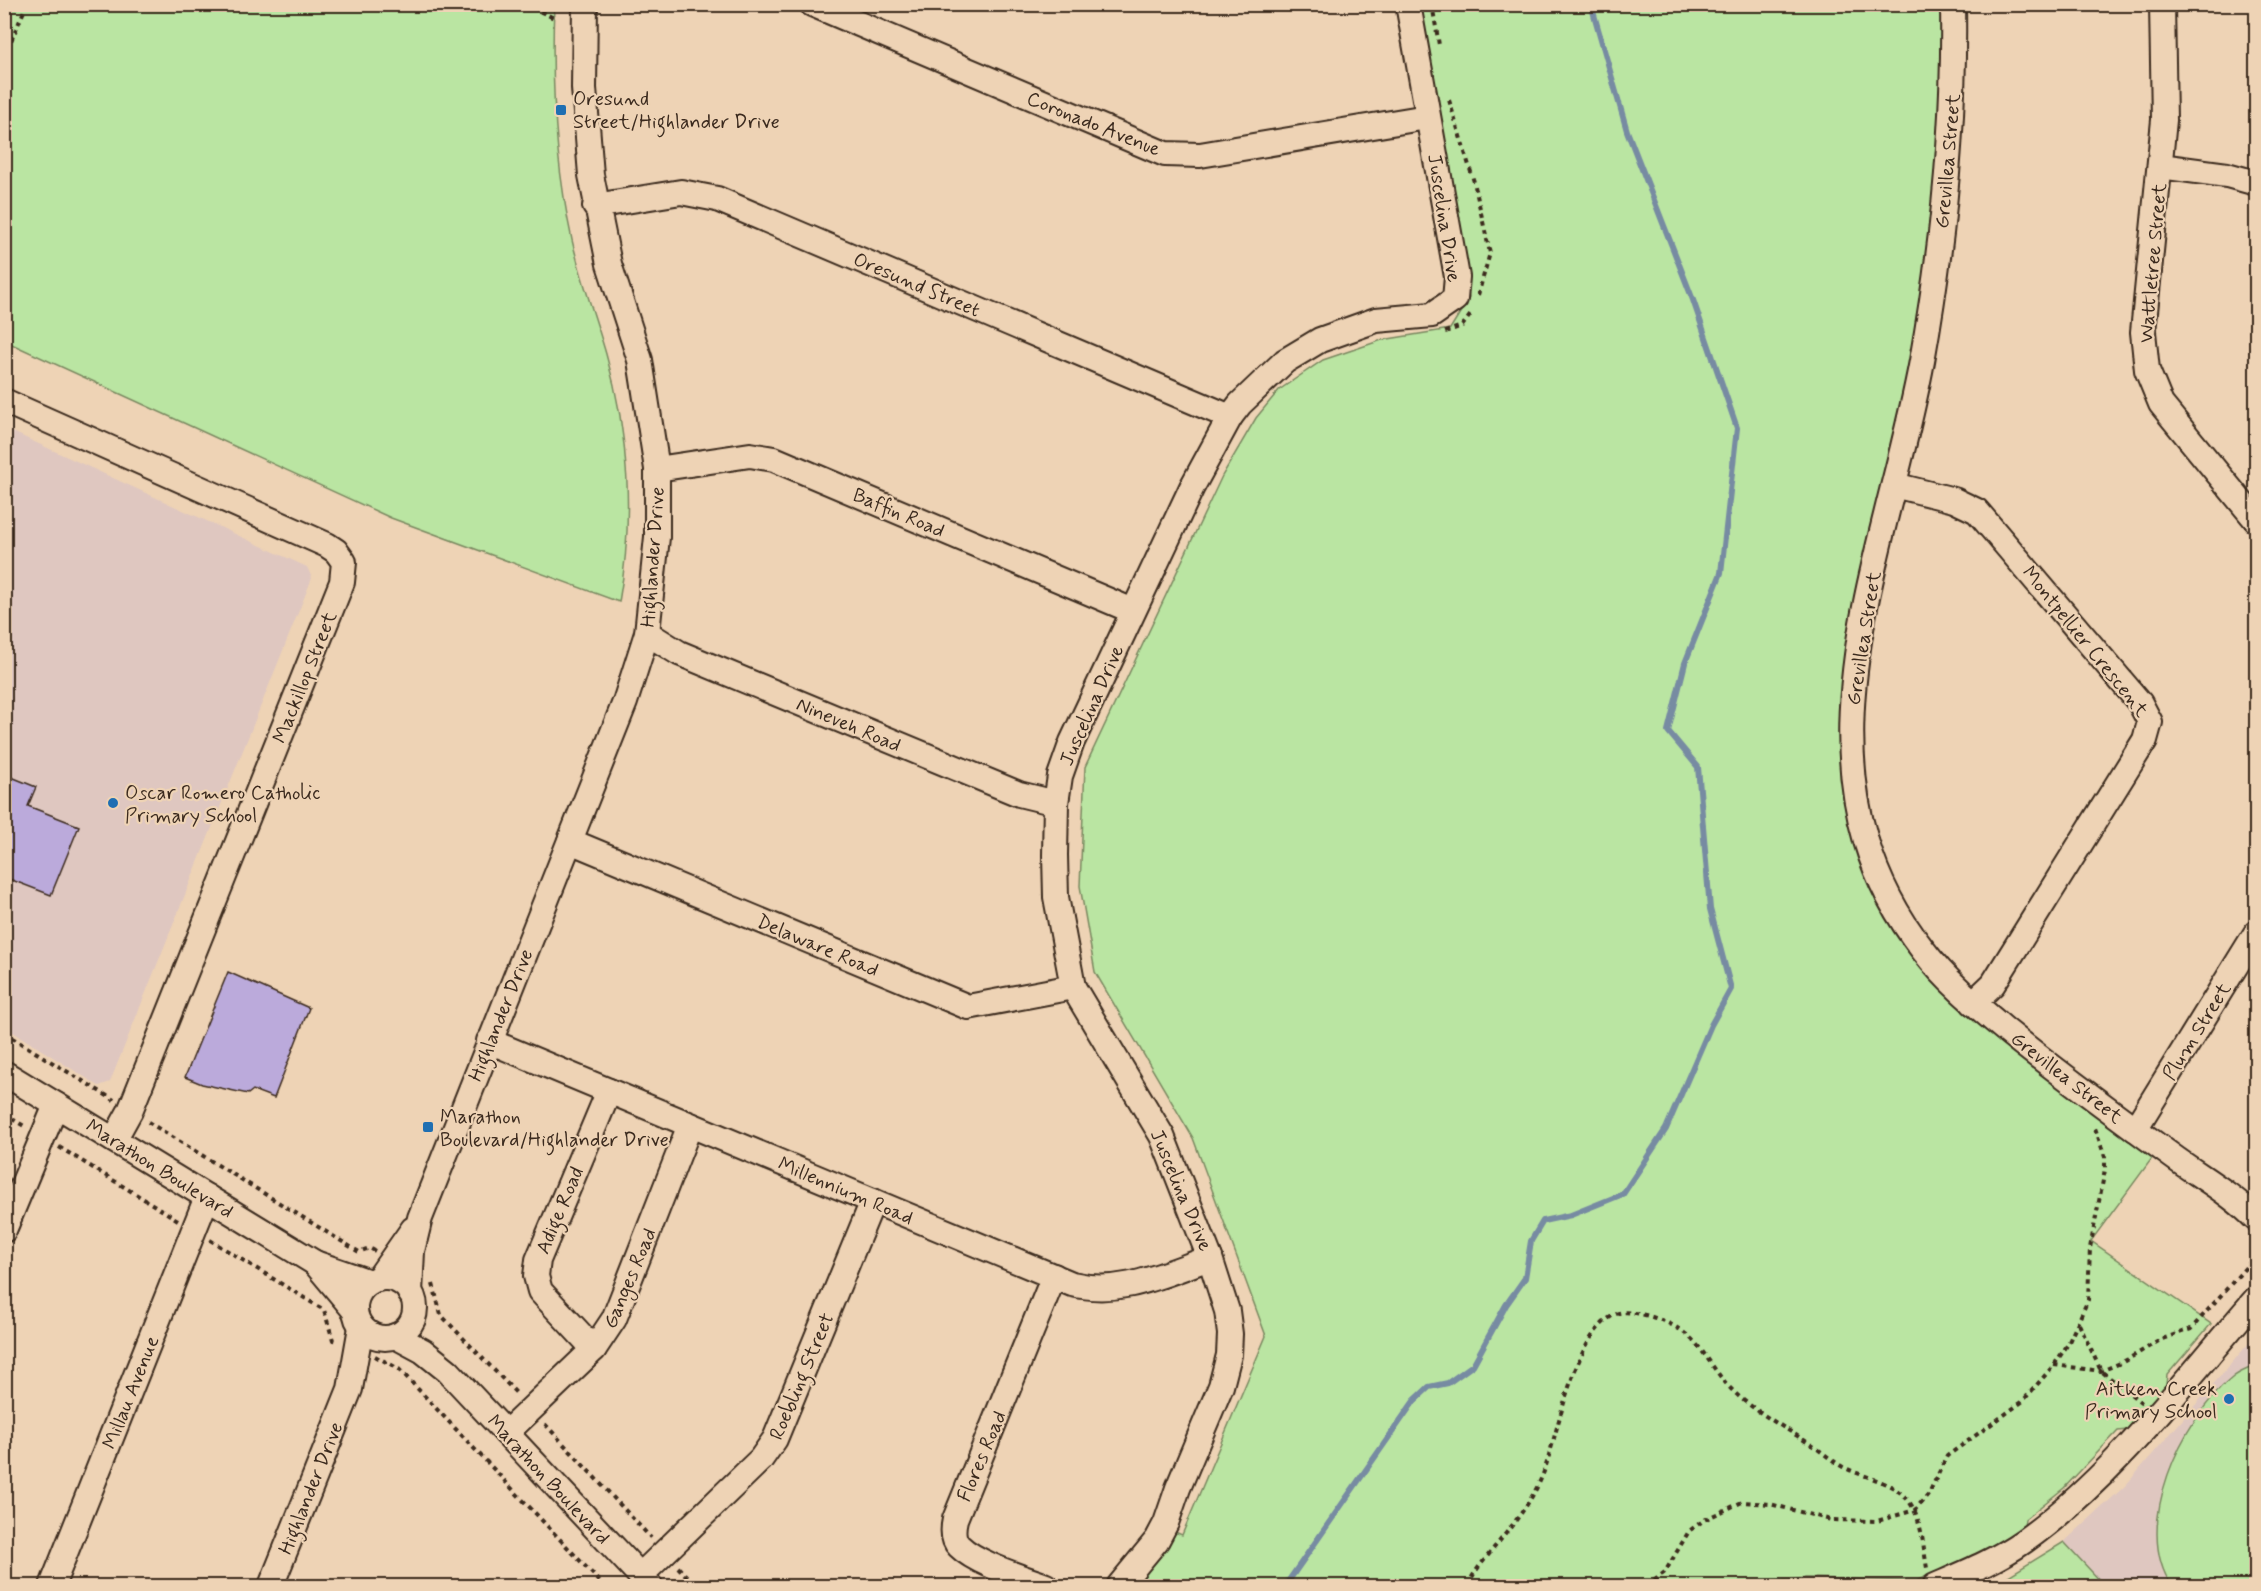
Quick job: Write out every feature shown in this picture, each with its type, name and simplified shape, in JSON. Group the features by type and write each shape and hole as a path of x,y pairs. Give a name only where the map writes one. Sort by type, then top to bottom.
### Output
{"street":[{"name":"Highlander Drive","path":"412,1303 412,1251 420,1218 625,702 647,633 657,537 657,469 640,360 609,264 587,150 584,88 585,4"},
{"name":"Coronado Avenue","path":"812,4 1165,154 1200,155 1427,117"},
{"name":"Juscelina Drive","path":"1119,1587 1157,1540 1166,1523 1178,1488 1221,1386 1229,1355 1230,1334 1227,1311 1210,1258 1162,1136 1073,987 1056,897 1056,803 1060,776 1072,742 1133,611 1192,487 1230,417 1277,369 1320,340 1376,320 1432,315 1455,299 1456,277 1408,4"},
{"name":"Grevillea Street","path":"1953,4 1952,114 1935,285 1921,365 1865,603 1850,705 1853,784 1863,832 1886,890 1922,950 1973,1003 2073,1084 2252,1219"},
{"name":"Wattletree Street","path":"2162,4 2165,96 2144,332 2147,370 2161,404 2256,520"},
{"path":"2160,166 2227,175 2256,183"},
{"name":"Oresund Street","path":"596,206 681,192 717,199 1230,417"},
{"name":"Mackillop Street","path":"4,401 327,545 344,562 342,582 190,964 130,1111 114,1140"},
{"name":"Baffin Road","path":"657,469 750,454 774,459 1133,611"},
{"name":"Montpellier Crescent","path":"1894,485 1954,500 1977,511 2140,703 2150,722 2145,740 1999,974 1973,1003"},
{"name":"Nineveh Road","path":"647,633 679,653 1019,794 1056,803"},
{"name":"Delaware Road","path":"570,841 968,1007 1073,987"},
{"name":"Plum Street","path":"2135,1129 2256,933"},
{"name":"Millennium Road","path":"489,1041 873,1202 1088,1288 1106,1289 1128,1286 1210,1258"},
{"name":"Marathon Boulevard","path":"4,1073 315,1263 374,1281"},
{"name":"Adige Road","path":"594,1349 540,1291 536,1276 538,1260 609,1091"},
{"path":"4,1230 56,1105"},
{"name":"Ganges Road","path":"506,1433 594,1349 614,1319 690,1125"},
{"name":"Millau Avenue","path":"52,1587 207,1197"},
{"name":"Roebling Street","path":"645,1581 761,1459 775,1439 873,1202"},
{"name":"Highlander Drive","path":"374,1281 420,1218"},
{"name":"Marathon Boulevard","path":"315,1263 372,1336 423,1351 448,1371 645,1581"},
{"name":"Flores Road","path":"1046,1587 976,1557 958,1545 953,1532 955,1519 1054,1276"},
{"path":"374,1281 396,1281 412,1303 408,1327 372,1336 358,1294 374,1281"},
{"path":"1932,1581 1973,1570 2022,1543 2059,1514 2100,1478 2256,1299"},
{"name":"Marathon Boulevard","path":"412,1303 448,1371"},
{"name":"Highlander Drive","path":"271,1587 372,1336"}],"path":[{"path":"4,57 27,4"},
{"path":"524,4 554,18"},
{"path":"1432,4 1440,50"},
{"path":"1442,333 1462,326 1470,318 1490,253 1474,182 1447,96"},
{"path":"4,1114 324,1310 333,1340 372,1336 399,1369 604,1587"},
{"path":"1647,1587 1665,1572 1689,1531 1712,1515 1742,1502 1770,1504 1831,1520 1876,1521 1915,1510 1929,1493 1947,1456 2022,1402 2054,1365 2079,1324 2088,1300 2090,1248 2105,1170 2105,1157 2091,1117 2100,1123"},
{"path":"2054,1365 2101,1371 2124,1362 2162,1339 2191,1329 2255,1257 2252,1219"},
{"path":"2248,1264 2256,1270"},
{"path":"1468,1587 1477,1570 1521,1514 1543,1475 1562,1406 1587,1346 1609,1319 1623,1313 1648,1316 1687,1334 1701,1347 1739,1396 1755,1409 1844,1467 1887,1484 1900,1492 1915,1510 1932,1581"},
{"path":"2079,1324 2101,1371 2156,1414"}],"shaded area":[{"name":"Oscar Romero Catholic Primary School","path":"4,428 307,567 312,578 110,1082 99,1086 5,1027"},
{"name":"Aitken Creek Primary School","path":"2256,1335 2256,1586 2105,1586 2064,1542 2125,1486"}],"green space":[{"path":"5,4 554,5 553,64 556,123 566,211 576,255 614,384 624,446 628,509 624,571 619,602 391,518 5,341"},
{"path":"1416,5 1951,5 1927,322 1843,711 1890,910 2049,1076 2153,1157 2091,1241 2211,1324 2167,1375 2166,1385 2127,1430 2118,1431 2064,1488 2025,1519 2024,1527 1999,1544 1916,1581 1806,1578 1733,1586 1136,1586 1175,1532 1182,1535 1266,1336 1193,1138 1095,972 1080,886 1085,767 1222,476 1256,418 1279,390 1323,360 1382,340 1450,329 1469,298"},
{"name":"Aitken Creek Primary School","path":"2256,1365 2256,1586 2172,1586 2161,1562 2157,1534 2160,1505 2168,1475 2180,1446 2213,1396 2234,1376"},
{"path":"2064,1542 2105,1586 1992,1586"}],"building":[{"path":"4,774 36,787 28,806 79,826 51,895 4,877"},
{"path":"228,972 309,1008 274,1098 253,1090 248,1094 202,1084 185,1077"}],"waterway":[{"path":"1285,1586 1414,1401 1429,1387 1448,1383 1473,1365 1506,1305 1525,1278 1531,1241 1543,1221 1571,1215 1623,1194 1666,1129 1711,1025 1731,989 1710,909 1698,767 1668,731 1685,663 1721,573 1737,428 1693,300 1627,131 1591,4"}],"place":[{"name":"Oresund Street/Highlander Drive","path":"561,110"},
{"name":"Oscar Romero Catholic Primary School","path":"113,803"},
{"name":"Marathon Boulevard/Highlander Drive","path":"428,1127"},
{"name":"Aitken Creek Primary School","path":"2229,1399"}]}
